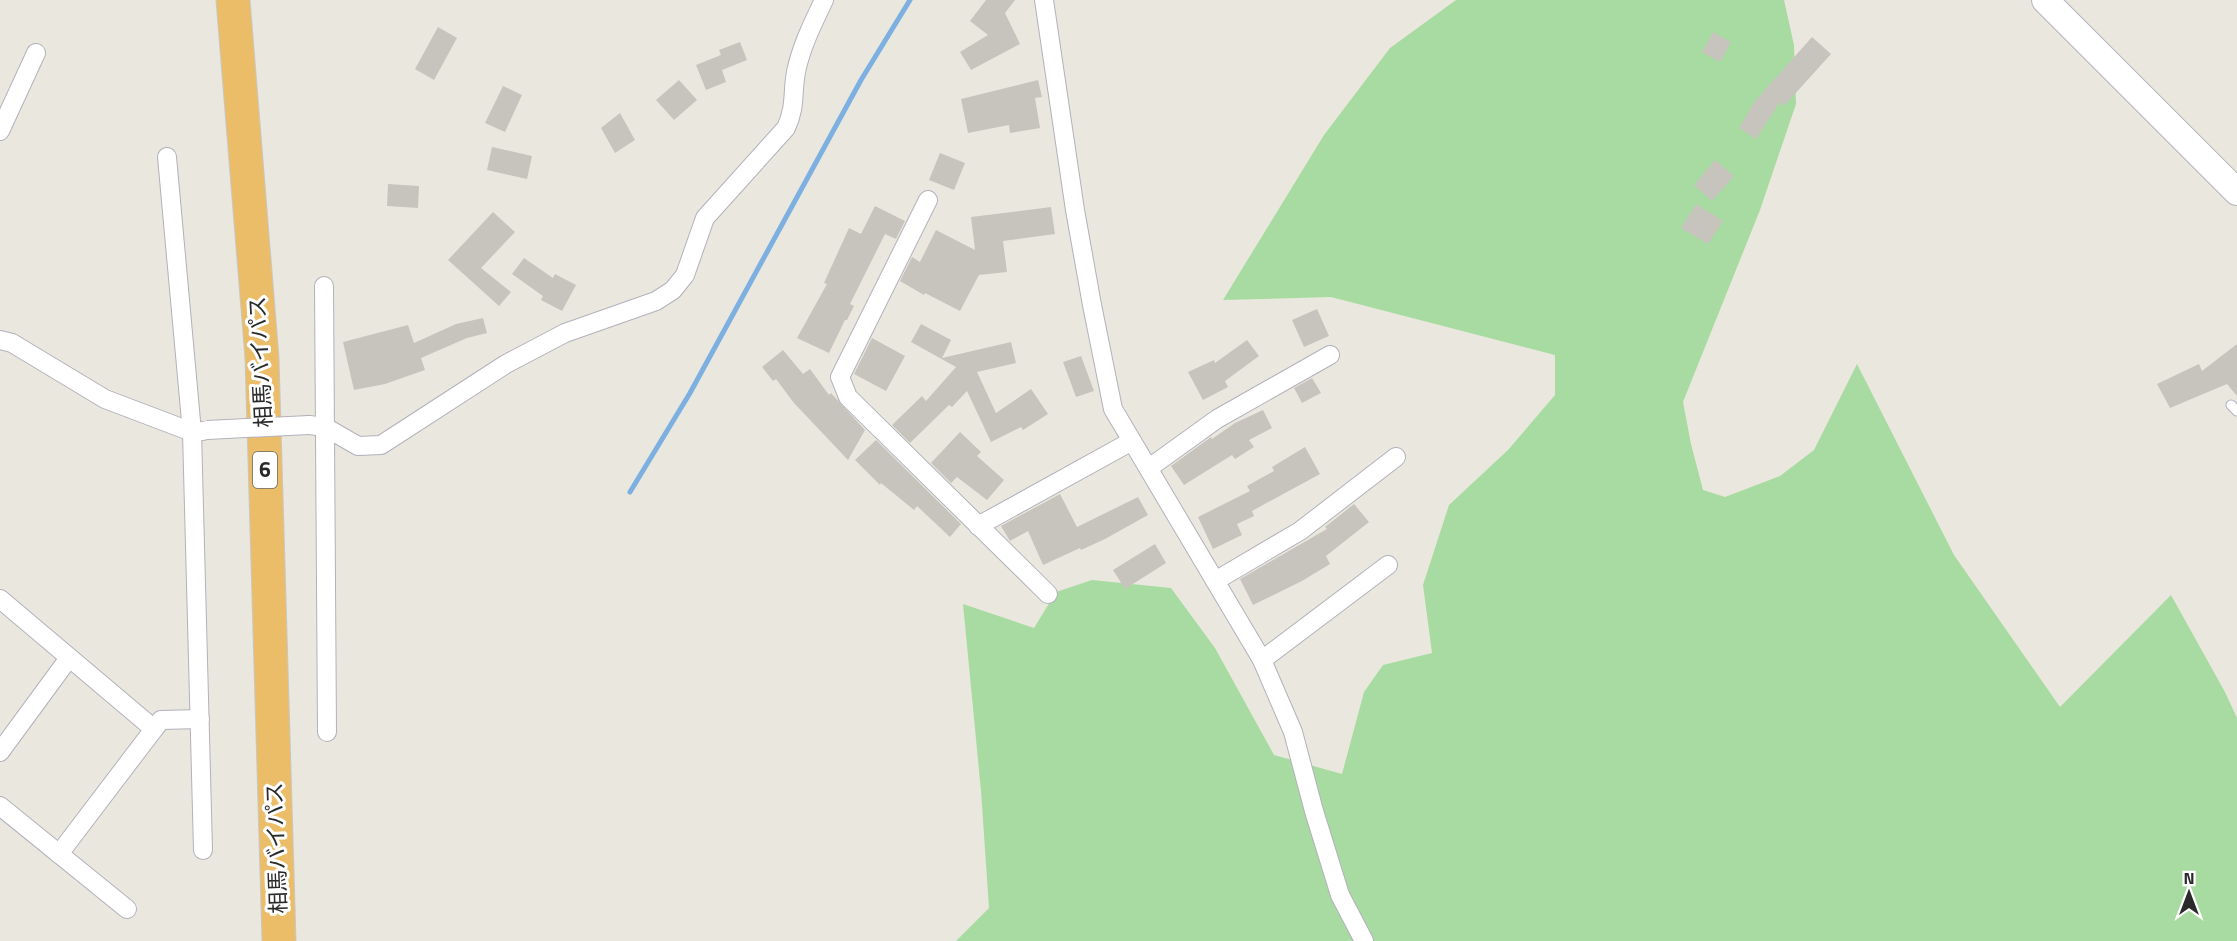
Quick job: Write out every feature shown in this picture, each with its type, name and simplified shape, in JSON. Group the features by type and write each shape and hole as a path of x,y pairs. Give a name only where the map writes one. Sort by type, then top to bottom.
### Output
{"highway":[{"name":"相馬バイパス","path":"233,0 262,358 279,941"}],"street":[{"path":"0,340 12,343 105,399 200,431 317,426 358,446 381,445 506,364 565,333 656,301 674,290 685,275 705,218 786,128 793,113 796,72 805,43 824,0"},
{"path":"1044,0 1075,210 1113,409 1262,660 1293,732 1340,895 1364,941"},
{"path":"2045,0 2237,192"},
{"path":"0,131 36,53"},
{"path":"167,157 200,431 200,719 203,850"},
{"path":"928,200 840,377 848,397 1048,594"},
{"path":"324,286 317,426 327,732"},
{"path":"1149,468 1217,419 1330,355"},
{"path":"978,526 1132,441"},
{"path":"1215,581 1300,531 1396,456"},
{"path":"1262,660 1388,565"},
{"path":"0,599 154,729"},
{"path":"0,752 69,658"},
{"path":"59,854 161,720 200,719"},
{"path":"0,806 127,909"}],"green space":[{"path":"1456,0 1784,0 1794,45 1796,104 1760,210 1683,402 1703,490 1725,497 1780,476 1814,450 1857,364 1954,555 2060,707 2171,595 2237,718 2237,941 956,941 989,908 981,791 963,604 1034,628 1056,592 1092,580 1171,588 1215,648 1274,755 1342,774 1364,692 1383,665 1432,653 1423,585 1449,505 1508,450 1555,395 1555,355 1331,297 1223,300 1324,135 1390,48"}],"building":[{"path":"986,0 1015,0 1005,13 1020,44 971,70 960,52 988,35 970,21"},
{"path":"438,27 457,38 434,80 415,69"},
{"path":"1713,32 1731,42 1720,62 1702,52"},
{"path":"1812,37 1831,54 1784,106 1780,102 1756,139 1739,128 1755,101"},
{"path":"740,42 747,60 722,70 726,82 706,90 696,65 721,55 719,50"},
{"path":"679,80 697,100 674,120 656,100"},
{"path":"1038,80 1042,97 1035,98 1040,128 1010,133 1009,125 968,133 961,99"},
{"path":"503,86 522,95 505,132 485,123"},
{"path":"620,113 635,140 615,153 601,128"},
{"path":"492,147 532,156 527,179 487,170"},
{"path":"940,153 965,163 954,190 929,180"},
{"path":"1715,160 1734,176 1712,201 1694,185"},
{"path":"388,184 419,186 418,208 387,206"},
{"path":"1696,204 1723,221 1708,244 1681,228"},
{"path":"875,206 905,221 896,239 885,234 850,304 854,306 829,353 797,338 827,284 824,283 849,228 861,234"},
{"path":"1051,207 1055,234 1003,241 1007,272 979,275 960,311 900,281 912,257 920,262 936,230 975,250 971,217"},
{"path":"493,212 515,232 481,268 511,292 499,306 448,260"},
{"path":"524,258 553,278 555,274 576,285 562,311 541,300 543,296 512,274"},
{"path":"1317,309 1329,336 1304,347 1292,320"},
{"path":"483,318 487,333 467,338 421,358 425,370 385,384 354,390 343,342 408,325 414,343 456,324"},
{"path":"921,324 951,340 942,358 1011,342 1016,363 977,372 996,413 1031,389 1048,414 1023,430 1021,427 991,442 967,391 910,443 892,425 922,396 926,401 956,367 911,342"},
{"path":"872,338 905,356 886,391 854,374"},
{"path":"1247,340 1259,356 1225,381 1228,387 1203,400 1188,372 1214,360 1215,363"},
{"path":"2237,344 2237,396 2227,384 2170,408 2157,384 2199,364 2202,371"},
{"path":"783,350 803,374 810,369 829,395 831,393 865,430 848,460 794,403 776,379 773,381 762,367"},
{"path":"1081,356 1094,391 1076,397 1063,362"},
{"path":"1312,378 1321,393 1302,403 1294,388"},
{"path":"1263,410 1272,428 1249,440 1254,447 1235,459 1232,455 1184,485 1171,466 1211,437 1212,439 1235,423"},
{"path":"960,432 981,452 977,456 1004,480 987,500 957,477 951,483 931,463"},
{"path":"876,440 961,524 950,537 917,506 914,510 881,483 880,485 855,460"},
{"path":"1305,447 1320,474 1252,511 1254,516 1237,524 1242,535 1213,549 1198,517 1250,491 1247,486 1274,471 1272,467"},
{"path":"1060,494 1077,527 1138,497 1148,515 1105,539 1043,565 1028,531 1010,541 1001,526"},
{"path":"1354,504 1369,522 1326,556 1330,564 1302,581 1253,605 1240,579 1327,529 1325,527"},
{"path":"1155,544 1166,563 1125,589 1113,570"}],"waterway":[{"path":"630,492 690,393 861,80 910,0"}]}
